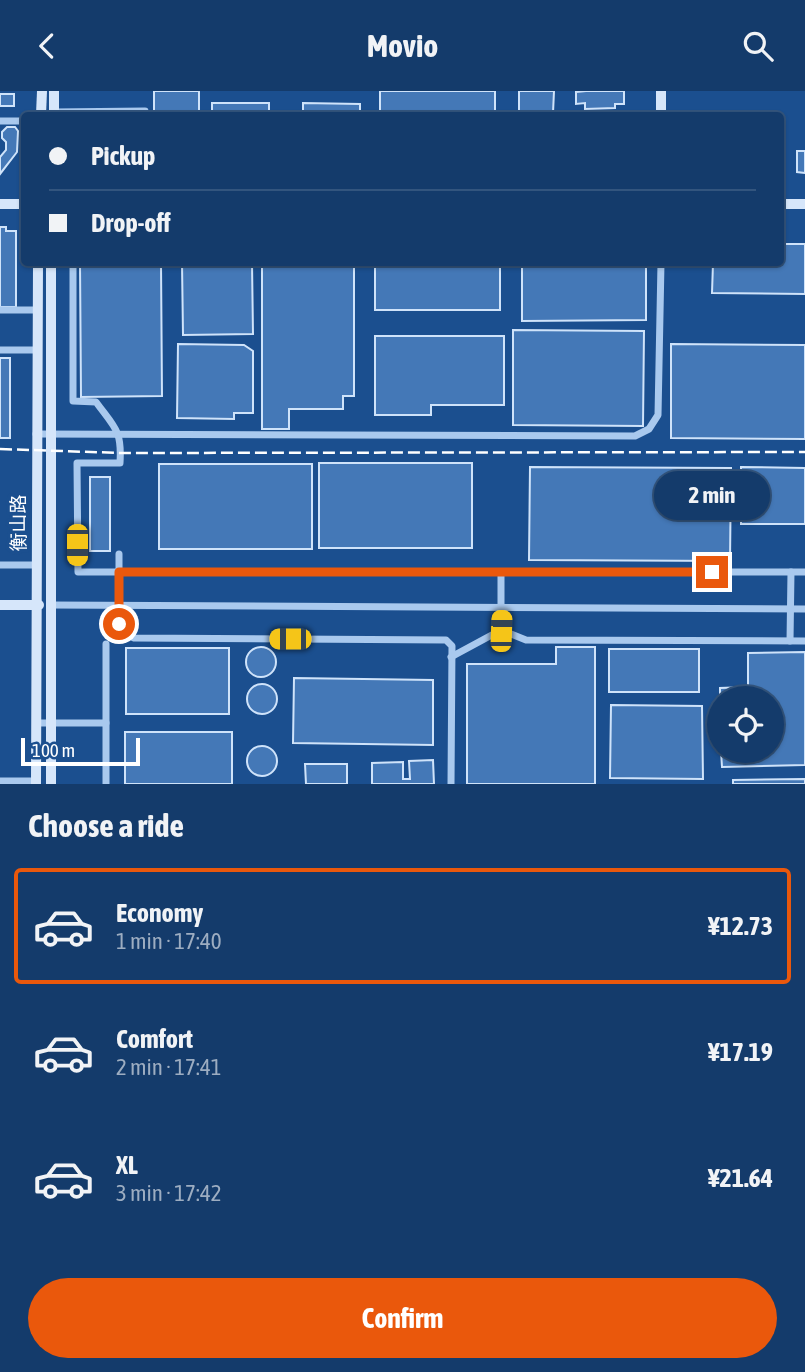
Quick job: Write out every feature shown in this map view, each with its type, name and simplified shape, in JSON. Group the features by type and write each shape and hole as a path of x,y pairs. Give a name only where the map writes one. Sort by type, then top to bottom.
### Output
{"street":[{"path":"41,112 42,91"},
{"path":"54,91 54,112"},
{"path":"661,91 661,112"},
{"path":"115,112 145,111"},
{"path":"0,121 21,121"},
{"path":"0,204 21,204"},
{"path":"784,204 805,204"},
{"name":"衡山路","path":"36,783 38,266"},
{"name":"衡山路","path":"51,266 51,784"},
{"path":"73,266 73,401 96,403 120,434 120,463 77,463 78,572 805,572"},
{"path":"36,434 635,436 649,429 657,415 660,266"},
{"path":"0,310 37,310"},
{"path":"0,351 37,350"},
{"path":"119,554 119,624 123,633 134,638 446,640 452,646 451,784"},
{"path":"0,565 35,565"},
{"path":"501,572 501,631"},
{"path":"790,641 791,572"},
{"path":"0,605 805,609"},
{"path":"452,657 501,631 526,640 805,641"},
{"path":"106,644 106,784"},
{"path":"36,723 106,723"},
{"path":"0,781 36,783"}],"building":[{"path":"154,91 199,91 199,112 154,112"},
{"path":"380,91 495,91 495,112 380,112"},
{"path":"519,91 554,91 553,112 519,112"},
{"path":"624,91 624,104 615,104 615,108 585,109 585,103 576,104 576,92"},
{"path":"0,94 14,94 14,106 0,106"},
{"path":"212,103 269,103 269,112 212,112"},
{"path":"303,103 360,104 360,112 303,112"},
{"path":"7,127 15,127 18,131 17,152 0,174 0,157 6,150 2,132"},
{"path":"797,151 805,151 805,173 797,172"},
{"path":"0,227 6,227 6,231 16,231 16,307 0,307"},
{"path":"784,244 805,244 805,294 712,293 713,266 784,266"},
{"path":"80,266 161,266 162,396 81,397"},
{"path":"182,266 252,266 253,334 183,335"},
{"path":"262,266 354,266 354,396 343,396 343,409 289,409 289,429 262,429"},
{"path":"375,266 500,266 500,310 375,310"},
{"path":"522,266 646,266 646,320 522,321"},
{"path":"513,330 644,331 643,426 513,425"},
{"path":"375,336 504,336 504,405 431,405 431,415 375,415"},
{"path":"178,344 244,345 253,351 253,413 234,413 234,419 177,418"},
{"path":"671,344 805,345 805,439 671,438"},
{"path":"0,358 10,358 10,438 0,438"},
{"path":"319,463 472,463 472,548 319,548"},
{"path":"159,464 312,464 312,549 159,549"},
{"path":"530,467 731,468 730,561 529,560"},
{"path":"741,467 805,468 805,524 741,524"},
{"path":"90,477 110,477 110,551 90,551"},
{"path":"261,647 271,652 276,662 271,672 261,677 251,672 246,662 251,652"},
{"path":"556,647 595,647 595,784 467,784 467,664 556,664"},
{"path":"126,648 229,648 229,714 126,714"},
{"path":"609,649 699,649 699,692 609,692"},
{"path":"805,652 805,765 722,767 722,763 784,763 784,686 748,686 748,653"},
{"path":"294,678 433,680 433,745 293,743"},
{"path":"262,684 272,689 277,699 272,709 262,714 252,709 247,699 252,689"},
{"path":"611,705 702,706 703,779 610,778"},
{"path":"125,732 232,732 232,784 125,784"},
{"path":"262,746 272,751 277,761 272,771 262,776 252,771 247,761 252,751"},
{"path":"433,760 434,784 372,784 372,763 403,762 403,779 410,779 409,761"},
{"path":"305,764 347,764 347,784 306,784"},
{"path":"805,779 805,784 733,784 733,780"}],"railway":[{"path":"0,449 121,453 805,452"}],"route":[{"path":"119,624 119,572 712,572"}]}
